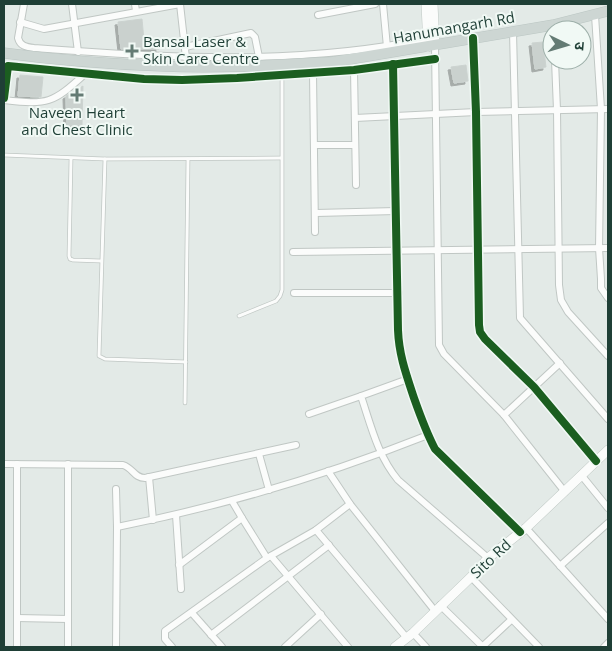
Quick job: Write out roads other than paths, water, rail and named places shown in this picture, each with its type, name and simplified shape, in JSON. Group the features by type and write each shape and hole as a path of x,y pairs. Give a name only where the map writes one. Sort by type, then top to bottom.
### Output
{"main road":[{"path":"426,4 431,43"},
{"path":"431,43 433,4"},
{"name":"Hanumangarh Rd","path":"577,20 608,10"},
{"name":"Hanumangarh Rd","path":"4,53 44,58 162,66 254,66 333,62 431,43 542,29"},
{"name":"Sito Rd","path":"395,647 471,577 488,558 523,530 608,450"}],"street":[{"path":"24,4 20,22 19,43 8,66 4,99 31,103 52,100 86,73"},
{"path":"72,4 78,52"},
{"path":"135,4 136,11"},
{"path":"20,22 44,29 180,4 186,58"},
{"path":"318,15 375,4"},
{"path":"383,4 386,48"},
{"path":"606,4 608,10"},
{"path":"595,14 605,109 599,248 601,288 608,298"},
{"path":"513,32 520,318 608,418"},
{"path":"185,47 250,33 255,37 259,56"},
{"path":"473,38 480,332 534,387 596,461"},
{"path":"19,43 23,46 34,48 78,52 186,58 259,56 386,48 431,43 435,59 439,344 444,354 504,415 565,492"},
{"path":"8,66 144,79 182,80 354,70 435,59"},
{"path":"393,64 399,348 428,435 435,448 446,461 560,566 608,619"},
{"path":"354,70 356,185"},
{"path":"555,70 557,110 559,285 561,300 568,312 608,356"},
{"path":"313,73 315,232"},
{"path":"355,118 476,112 605,109"},
{"path":"314,145 355,145"},
{"path":"316,213 396,210"},
{"path":"293,252 608,248"},
{"path":"294,293 399,293"},
{"path":"504,415 560,363"},
{"path":"309,414 408,379"},
{"path":"361,396 381,454 388,468 398,480 488,558"},
{"path":"117,527 176,516 232,501 381,454 428,435"},
{"path":"4,464 123,465 128,466 137,477 149,478 296,446"},
{"path":"259,454 269,490"},
{"path":"16,647 17,464"},
{"path":"68,464 68,647"},
{"path":"328,471 350,504 438,608 482,647 511,620"},
{"path":"582,476 608,508"},
{"path":"149,478 153,520"},
{"path":"116,489 116,647"},
{"path":"232,501 269,557 288,575 348,647"},
{"path":"172,647 165,639 165,631 269,557 316,530 350,504"},
{"path":"176,516 181,588"},
{"path":"178,565 242,518"},
{"path":"560,566 608,523"},
{"path":"316,530 410,635 426,647"},
{"path":"211,635 329,545"},
{"path":"471,577 539,647"},
{"path":"192,613 222,647"},
{"path":"285,647 321,614"},
{"path":"17,618 68,619"},
{"path":"604,647 608,643"}],"lane":[{"path":"239,316 276,301 282,290 282,74"},
{"path":"4,155 105,160 281,158"},
{"path":"72,159 69,256 70,259 74,260 101,261"},
{"path":"185,403 188,159"},
{"path":"105,160 99,356 106,360 186,362"}],"place":[{"name":"Bansal Laser & Skin Care Centre","path":"132,51"},
{"name":"Naveen Heart and Chest Clinic","path":"77,95"}]}
